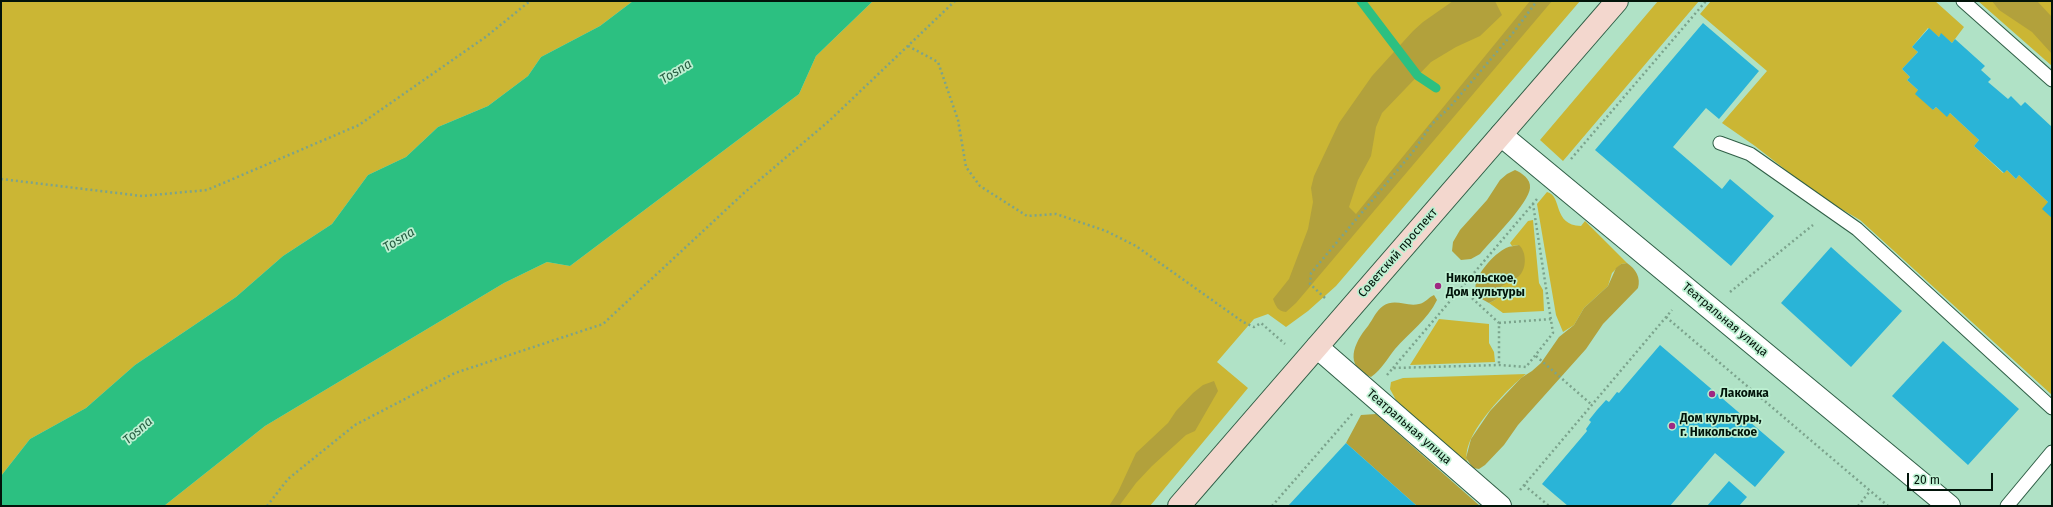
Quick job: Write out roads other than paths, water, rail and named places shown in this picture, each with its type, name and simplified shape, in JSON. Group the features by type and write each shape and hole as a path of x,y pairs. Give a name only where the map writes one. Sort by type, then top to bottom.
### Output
{"main road":[{"name":"Советский проспект","path":"1179,506 1617,1"}],"street":[{"name":"Театральная улица","path":"1501,135 1949,506"},
{"name":"Театральная улица","path":"1317,347 1370,393 1508,501"}],"lane":[{"path":"1963,1 2052,80"},
{"path":"1720,144 1750,154 1857,229 2052,408"},
{"path":"2006,506 2052,452"}],"water":[{"name":"Tosna","path":"633,1 873,1 816,56 799,94 570,266 547,262 504,283 265,426 164,506 1,506 1,476 30,439 86,408 135,365 236,297 283,256 332,224 368,175 406,157 438,127 488,106 528,76 541,57 600,26"}],"waterway":[{"path":"1361,1 1418,76 1436,88"}],"place":[{"name":"Никольское, Дом культуры","path":"1438,286"},
{"name":"Лакомка","path":"1712,394"},
{"name":"Дом культуры, г. Никольское","path":"1672,426"}]}
